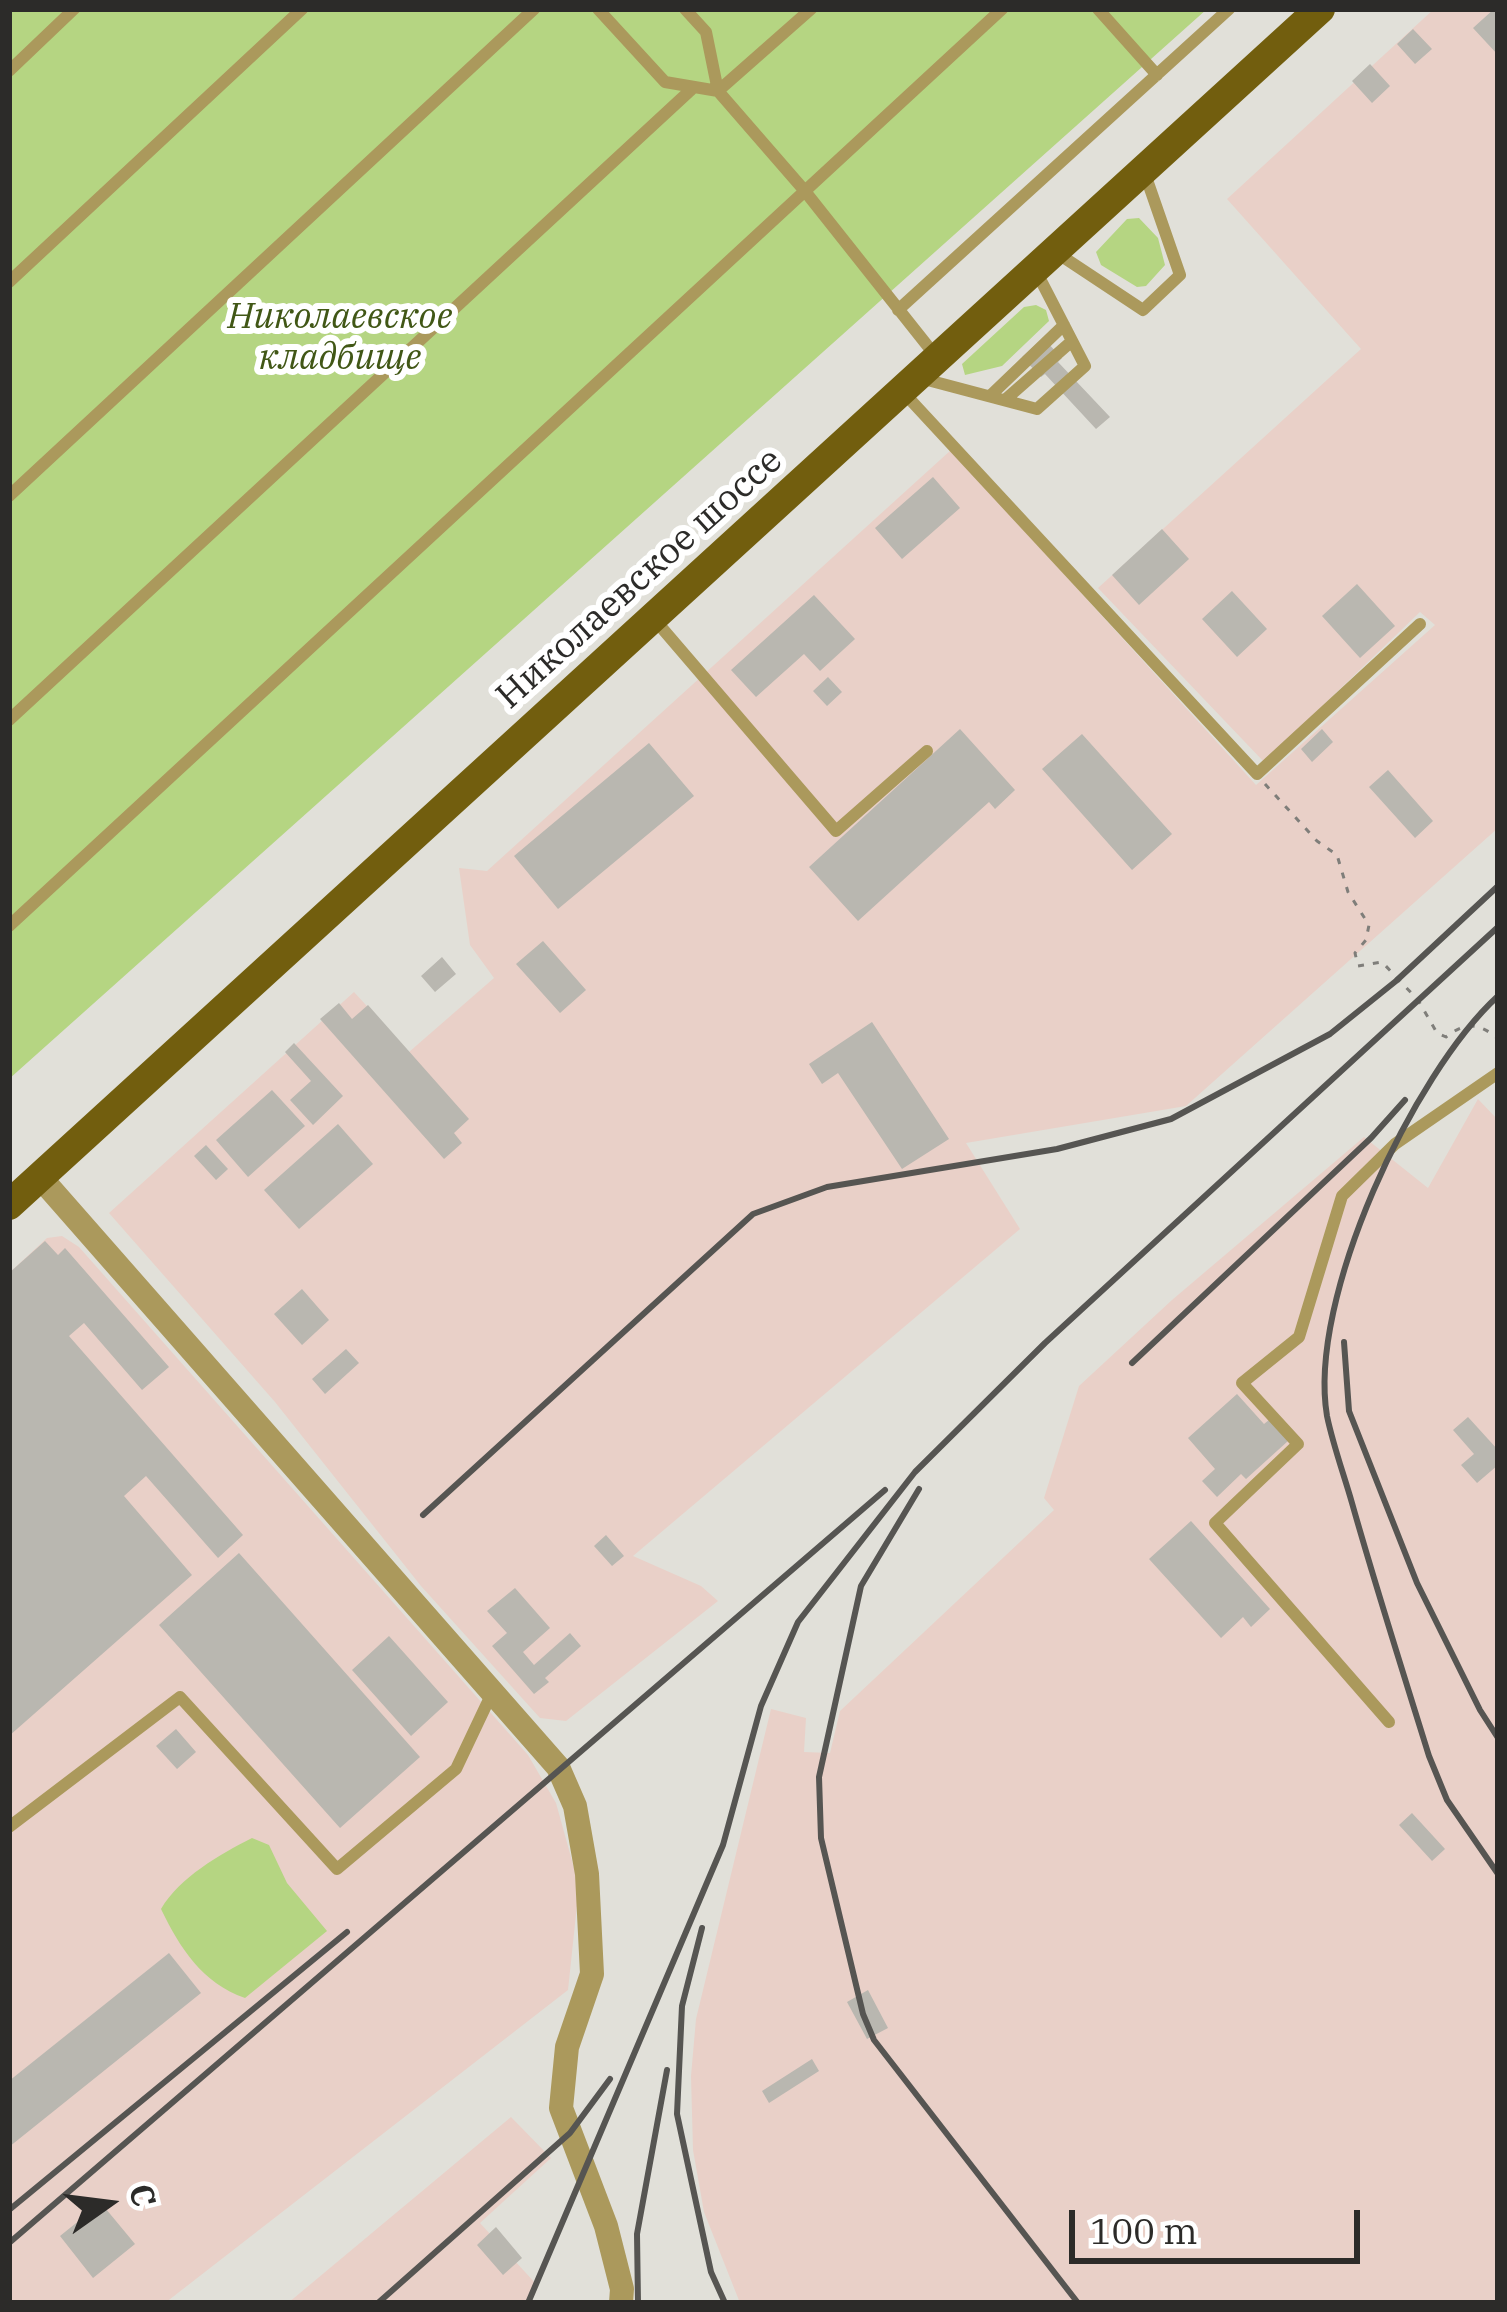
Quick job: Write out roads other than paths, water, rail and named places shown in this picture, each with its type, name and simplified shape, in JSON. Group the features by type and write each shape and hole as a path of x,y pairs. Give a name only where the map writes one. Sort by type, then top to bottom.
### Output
{"main road":[{"name":"Николаевское шоссе","path":"9,1205 1320,9"}],"street":[{"path":"39,1176 558,1767 575,1806 587,1874 592,1974 567,2047 561,2108 606,2226 622,2303"}],"lane":[{"path":"9,70 74,9"},
{"path":"9,282 302,9"},
{"path":"9,496 534,9"},
{"path":"598,9 665,82 718,91"},
{"path":"685,9 706,32 718,91 898,310 920,376 1257,774 1420,624"},
{"path":"718,91 811,9"},
{"path":"9,926 1002,9"},
{"path":"1098,9 1156,75"},
{"path":"898,310 1229,9"},
{"path":"9,720 694,87"},
{"path":"1046,261 1143,310 1180,275 1144,171"},
{"path":"920,376 1037,409 1069,380 1084,366 1064,325 1046,261"},
{"path":"991,395 1064,325"},
{"path":"1006,400 1072,340"},
{"path":"654,620 836,831 927,751"},
{"path":"1389,1722 1215,1523 1298,1444 1242,1383 1299,1337 1342,1196 1395,1144 1498,1073"},
{"path":"9,1827 180,1696 338,1869 456,1769 493,1692"}],"railway":[{"path":"423,1515 753,1214 827,1187 1057,1149 1171,1119 1330,1034 1396,981 1498,886"},
{"path":"528,2303 723,1845 761,1706 798,1622 915,1472 1045,1343 1498,927"},
{"path":"1498,996 1433,1078 1373,1191 1333,1312 1325,1368 1332,1438 1429,1756 1447,1800 1498,1874"},
{"path":"1132,1363 1371,1138 1405,1100"},
{"path":"1344,1342 1349,1411 1417,1583 1498,1738"},
{"path":"919,1489 861,1586 819,1777 821,1838 863,2014 874,2040 1078,2303"},
{"path":"9,2243 885,1490"},
{"path":"702,1928 682,2006 677,2114 711,2272 725,2303"},
{"path":"9,2210 347,1932"},
{"path":"638,2303 637,2234 667,2070"},
{"path":"378,2303 570,2133 610,2079"}],"park label":[{"name":"Николаевское кладбище","path":"340,338"}]}
